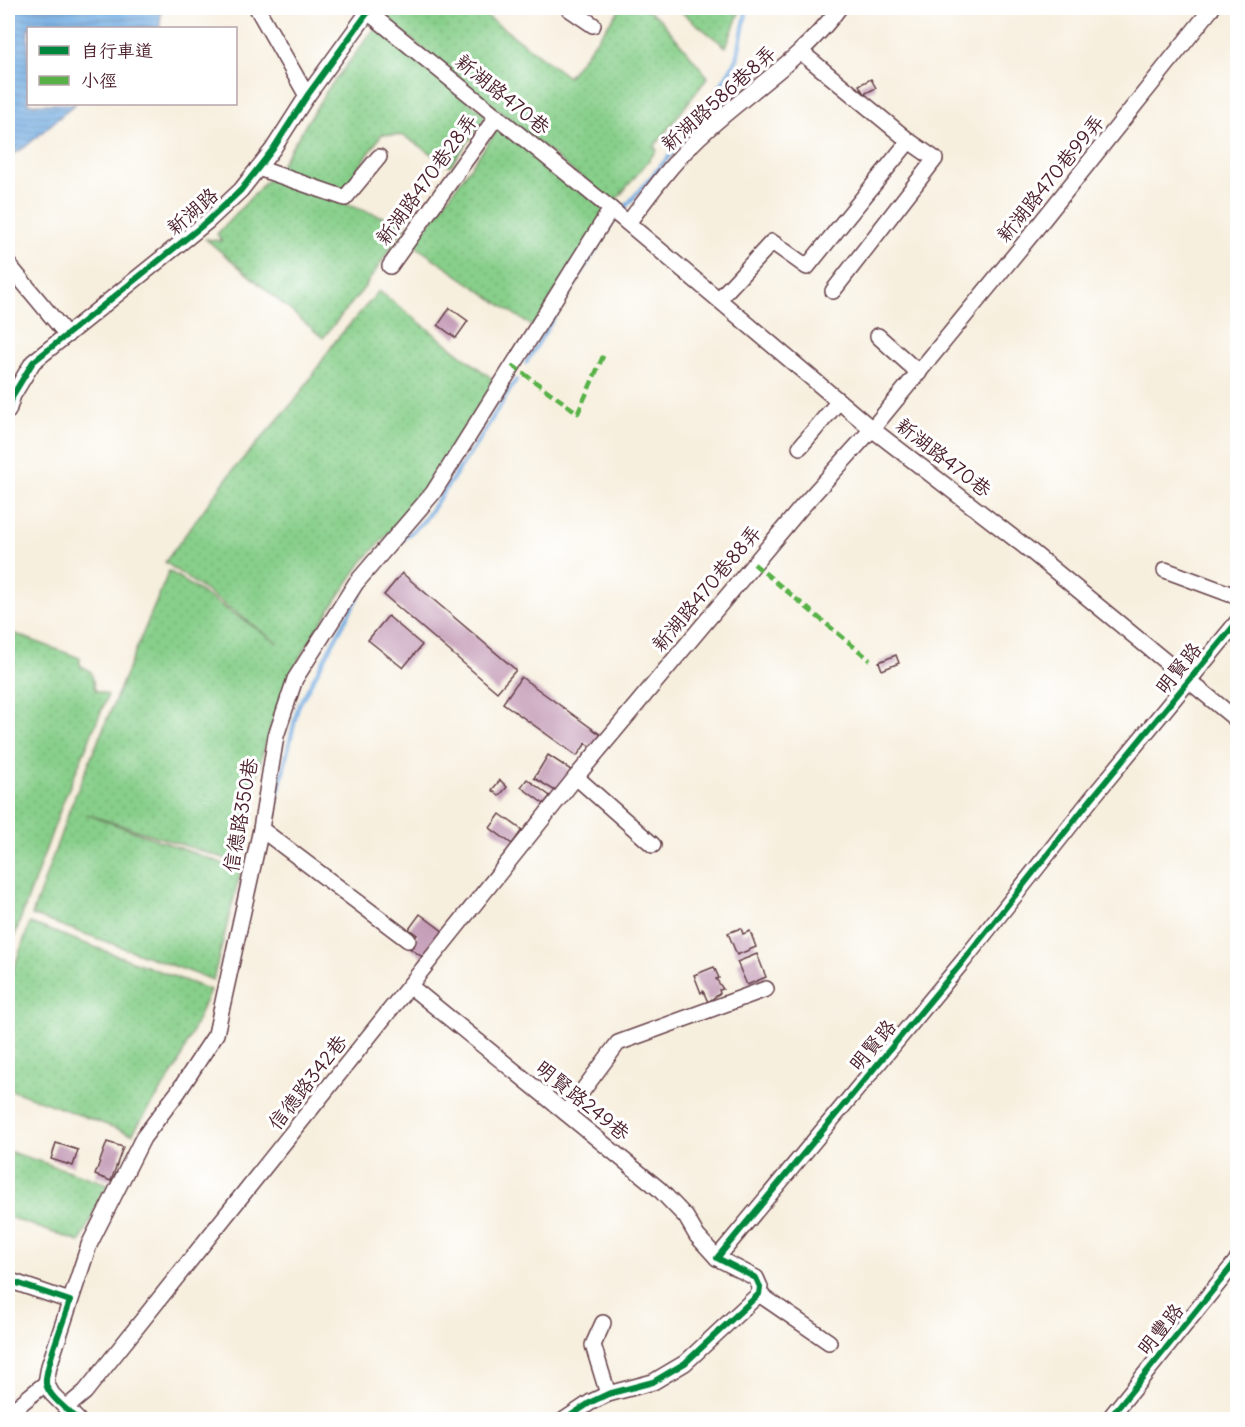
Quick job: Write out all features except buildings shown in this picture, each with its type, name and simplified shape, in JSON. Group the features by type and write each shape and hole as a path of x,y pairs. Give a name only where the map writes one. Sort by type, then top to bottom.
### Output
{"street":[{"path":"257,8 308,96"},
{"path":"568,8 593,25"},
{"name":"新湖路586巷8弄","path":"628,223 676,161 708,129 801,52 839,8"},
{"name":"新湖路470巷99弄","path":"872,429 1031,235 1212,8"},
{"name":"新湖路","path":"8,411 13,395 33,362 208,221 241,190 273,149 369,10"},
{"name":"新湖路470巷","path":"369,10 628,223 872,429 1032,552 1238,721"},
{"path":"801,52 909,141 935,159 833,291"},
{"name":"新湖路470巷28弄","path":"390,266 497,116"},
{"path":"719,299 772,242 807,267 909,141"},
{"path":"258,168 345,198 380,157"},
{"name":"信德路350巷","path":"46,1383 49,1366 89,1245 142,1138 178,1092 216,1034 261,829 276,736 295,679 356,583 433,493 611,209"},
{"path":"8,264 67,335"},
{"path":"878,336 919,373"},
{"path":"800,447 839,401"},
{"name":"新湖路470巷88弄","path":"576,777 800,509 872,429"},
{"path":"1165,570 1238,597"},
{"name":"明賢路","path":"717,1258 964,960 1238,621"},
{"path":"576,777 653,845"},
{"name":"信德路342巷","path":"66,1408 85,1392 576,777"},
{"path":"261,829 408,940"},
{"name":"明賢路249巷","path":"410,986 659,1189 686,1218 697,1236 717,1258"},
{"path":"566,1113 618,1043 766,989"},
{"path":"564,1419 608,1394 653,1382 685,1363 759,1294 760,1287 756,1278 717,1258"},
{"name":"明豐路","path":"1108,1419 1238,1259"},
{"path":"8,1280 70,1301"},
{"path":"759,1294 829,1342"},
{"path":"603,1323 593,1345 608,1394"},
{"path":"8,1414 46,1383 52,1394 78,1419"}],"green space":[{"path":"389,8 476,8 568,77 621,8 645,8 661,20 708,77 654,147 657,150 613,204 383,16"},
{"path":"676,8 741,8 726,47"},
{"path":"375,28 487,116 450,166 404,136 382,134 347,185 341,189 277,171 326,92"},
{"path":"501,125 608,213 533,327 414,245"},
{"path":"269,178 406,225 364,288 323,338 206,239 222,241 217,234"},
{"path":"379,291 495,381 462,431 428,491 362,562 300,657 269,731 233,861 86,814 241,870 213,980 32,915 70,808 169,571 278,643 165,562 233,470 297,398 336,340"},
{"path":"10,632 80,658 80,665 91,672 95,690 108,695 63,802 8,954 8,637"},
{"path":"30,923 210,990 177,1067 132,1134 8,1089 8,984"},
{"path":"8,1151 108,1184 80,1242 8,1217"}],"water":[{"path":"8,8 161,8 160,27 27,27 27,105 74,105 24,148 8,157"}],"waterway":[{"path":"620,213 671,154 711,101 737,59 747,8"},
{"path":"526,363 615,218"},
{"path":"401,541 423,522 477,443 516,380"},
{"path":"271,823 298,707 361,592 383,562"},
{"path":"31,1420 33,1414"}],"marked path":[{"path":"512,365 578,413 604,354"},
{"path":"754,564 870,660"}],"cycle path":[{"path":"8,411 13,395 33,362 208,221 241,190 273,149 307,96 371,8"},
{"path":"564,1420 591,1402 608,1394 653,1382 685,1363 759,1294 760,1287 756,1278 717,1258 964,960 1092,798 1238,621"},
{"path":"1108,1420 1238,1259"},
{"path":"8,1280 70,1301 51,1356 46,1384 55,1398 78,1420"}]}
